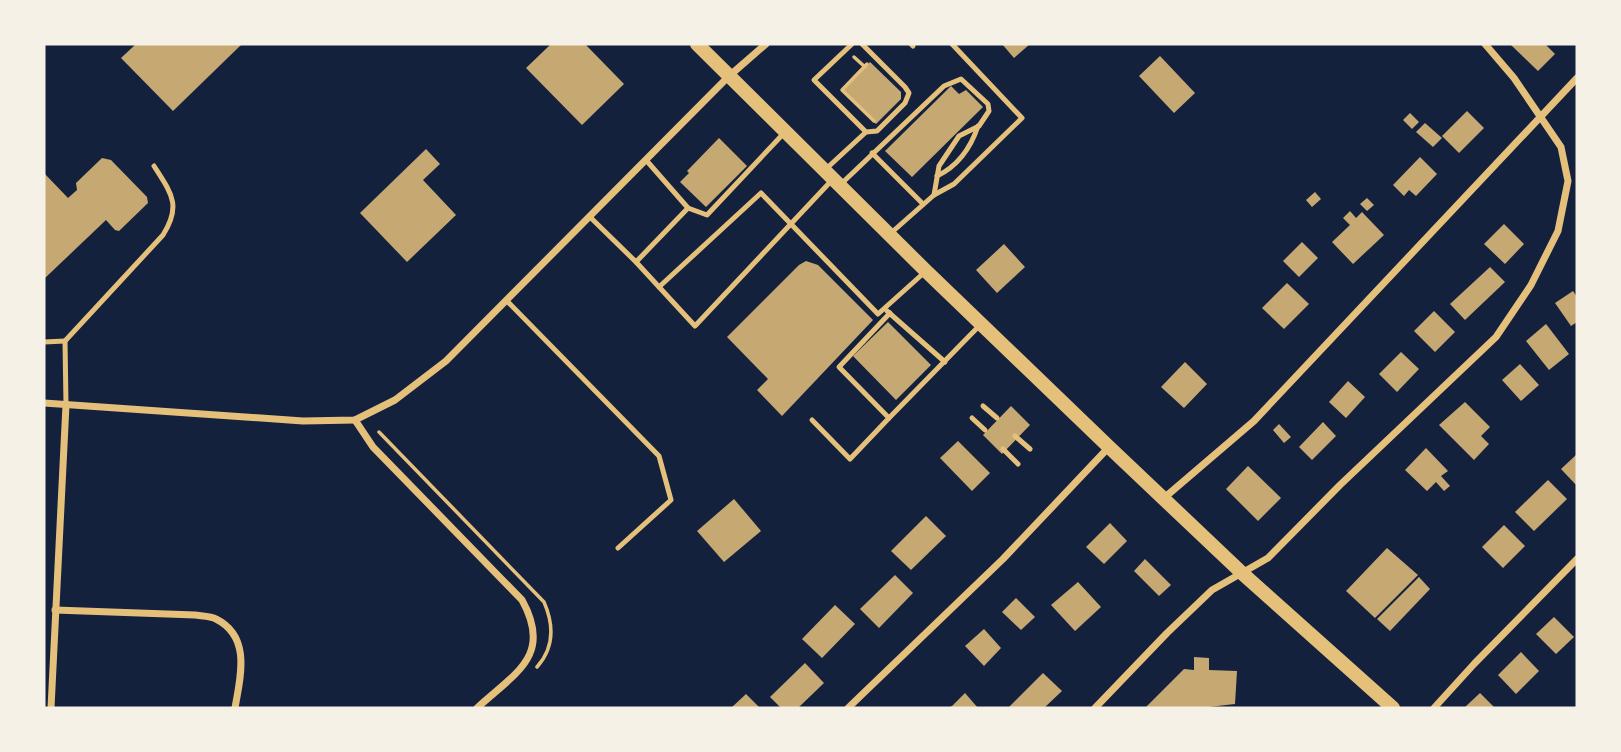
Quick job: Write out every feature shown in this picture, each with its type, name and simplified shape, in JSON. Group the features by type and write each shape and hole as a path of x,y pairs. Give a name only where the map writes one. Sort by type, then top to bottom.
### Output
{"main road":[{"path":"697,44 926,271 1163,498 1243,574 1393,708"}],"street":[{"path":"44,403 303,421 355,420 395,400 446,361 728,77 766,44"},
{"path":"1095,708 1212,590 1268,558 1340,485 1496,337 1531,285 1558,231 1567,181 1561,148 1543,117 1485,44"},
{"path":"1163,498 1254,421 1577,78"},
{"path":"51,708 66,405"},
{"path":"355,420 373,447 522,600 531,617 535,632 533,648 525,664 477,708"},
{"path":"848,708 1003,559 1110,447"},
{"path":"1434,708 1577,559"},
{"path":"55,610 195,615 216,619 231,632 240,648 243,665 235,708"}],"lane":[{"path":"852,44 814,80 866,132"},
{"path":"590,217 695,326 832,178 866,132 877,131 905,103 909,93 905,87 862,44"},
{"path":"890,234 934,195 954,184 1022,118 952,44"},
{"path":"832,178 872,153 944,86 961,79 988,104 989,111 966,152 947,171 937,176"},
{"path":"934,195 939,166 959,136 979,126"},
{"path":"646,160 688,208 707,215 785,132"},
{"path":"872,153 923,204"},
{"path":"66,405 65,341 170,225 174,214 172,193 154,166"},
{"path":"659,287 761,193 878,314 887,311"},
{"path":"635,262 688,208"},
{"path":"889,418 839,366 926,271"},
{"path":"507,300 659,456 671,500 618,548"},
{"path":"887,311 945,362"},
{"path":"812,420 850,459 981,324"},
{"path":"44,342 65,341"},
{"path":"983,406 997,418"},
{"path":"972,418 985,430"},
{"path":"1015,436 1030,449"},
{"path":"1003,449 1018,464"}],"path":[{"path":"869,63 842,90 876,124"}],"building":[{"path":"136,44 242,44 173,111 121,58"},
{"path":"551,44 585,44 624,84 582,125 526,68"},
{"path":"1002,44 1030,44 1014,58"},
{"path":"1510,44 1545,44 1555,54 1538,71"},
{"path":"1160,56 1195,93 1174,113 1139,76"},
{"path":"870,62 901,92 901,99 876,124 842,90"},
{"path":"951,86 959,94 966,90 983,107 912,177 885,151"},
{"path":"1467,111 1484,128 1459,153 1442,136"},
{"path":"1410,113 1419,122 1412,129 1403,120"},
{"path":"1425,123 1442,138 1433,147 1416,132"},
{"path":"719,138 747,166 706,207 680,182"},
{"path":"426,149 440,164 423,180 456,215 407,262 360,213"},
{"path":"1420,157 1437,174 1416,196 1409,190 1404,196 1393,185"},
{"path":"102,158 111,160 147,197 148,203 119,231 106,220 44,279 44,173 68,198 77,190 76,183"},
{"path":"1315,192 1321,199 1312,207 1306,200"},
{"path":"1367,198 1374,205 1367,211 1360,204"},
{"path":"1350,211 1356,218 1362,212 1384,235 1353,264 1332,242 1350,225 1343,218"},
{"path":"1504,224 1524,244 1505,264 1484,244"},
{"path":"1302,242 1318,258 1299,277 1283,261"},
{"path":"1004,244 1025,267 997,293 976,270"},
{"path":"806,261 818,265 873,320 782,416 757,390 768,379 727,337"},
{"path":"1490,267 1505,282 1465,320 1450,304"},
{"path":"1287,283 1309,304 1284,329 1262,308"},
{"path":"1573,291 1577,297 1577,322 1571,326 1555,303"},
{"path":"1434,311 1455,332 1435,352 1414,331"},
{"path":"888,322 931,365 896,400 853,356"},
{"path":"1546,324 1569,354 1549,370 1526,341"},
{"path":"1401,352 1419,369 1397,392 1379,374"},
{"path":"1185,362 1207,384 1184,408 1161,387"},
{"path":"1520,364 1539,385 1521,401 1502,380"},
{"path":"1348,381 1365,397 1346,418 1329,402"},
{"path":"1465,402 1490,427 1481,436 1489,444 1474,460 1439,425"},
{"path":"1011,406 1030,425 1002,454 983,435"},
{"path":"1323,422 1336,436 1312,460 1299,447"},
{"path":"1279,424 1291,437 1284,443 1273,430"},
{"path":"958,441 990,473 972,491 940,458"},
{"path":"1426,448 1448,471 1441,476 1450,486 1444,491 1436,482 1427,491 1405,470"},
{"path":"1577,454 1577,486 1561,469"},
{"path":"1248,466 1281,498 1258,521 1226,489"},
{"path":"1548,480 1567,499 1534,531 1515,512"},
{"path":"734,499 761,531 724,562 697,531"},
{"path":"926,516 946,536 911,570 891,551"},
{"path":"1110,523 1127,541 1104,564 1086,547"},
{"path":"1504,525 1525,546 1503,568 1482,547"},
{"path":"1387,548 1418,575 1375,618 1346,591"},
{"path":"1145,559 1171,585 1159,596 1134,571"},
{"path":"895,575 913,593 879,628 860,609"},
{"path":"1419,577 1430,589 1390,631 1377,619"},
{"path":"1078,582 1101,607 1075,631 1051,605"},
{"path":"1016,598 1035,617 1021,630 1002,612"},
{"path":"835,605 855,624 822,658 802,639"},
{"path":"1554,617 1574,637 1556,654 1536,634"},
{"path":"984,629 1001,648 984,666 965,646"},
{"path":"1521,652 1539,671 1516,694 1498,675"},
{"path":"1194,657 1209,658 1209,670 1237,671 1235,704 1200,708 1145,708 1184,669 1194,670"},
{"path":"805,663 824,683 798,708 781,708 770,697"},
{"path":"1043,673 1062,691 1044,708 1009,707"},
{"path":"965,693 978,708 948,708 952,706"},
{"path":"1480,693 1495,708 1464,708"},
{"path":"746,694 760,708 731,708"}]}
